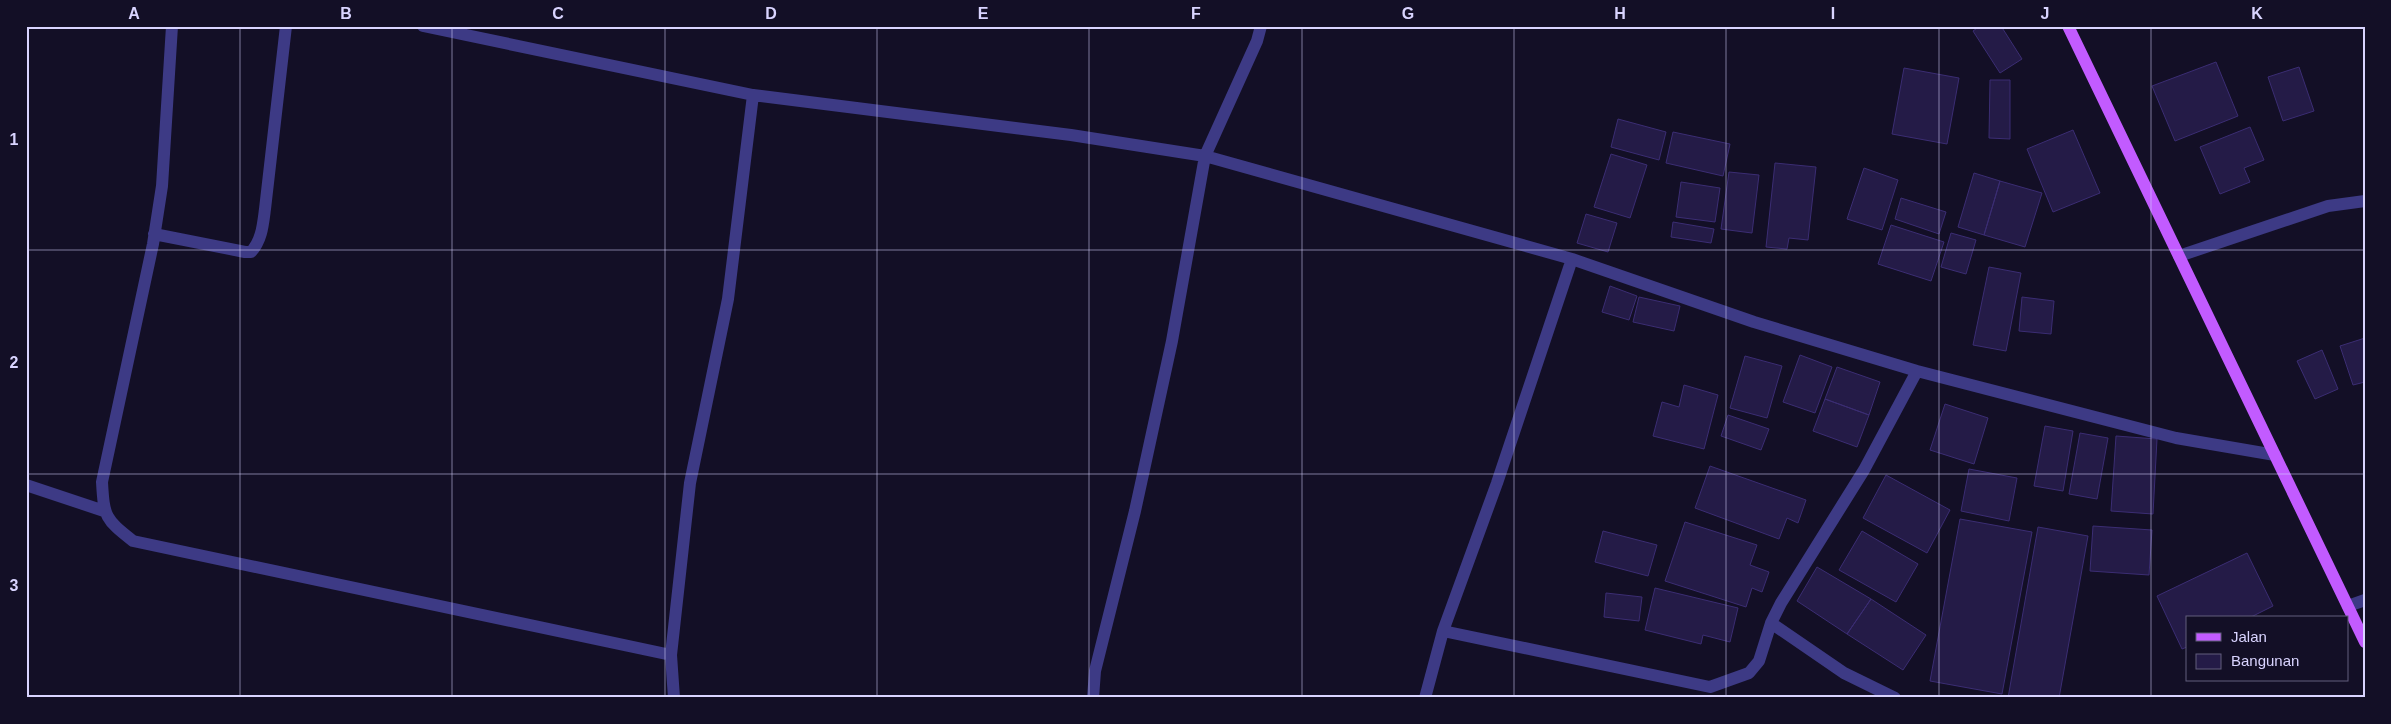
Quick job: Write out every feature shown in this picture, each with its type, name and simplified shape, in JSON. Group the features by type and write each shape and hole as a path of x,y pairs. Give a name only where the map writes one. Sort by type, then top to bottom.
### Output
{"main road":[{"path":"2068,26 2365,642"}],"street":[{"path":"172,26 162,186 154,234 102,482 104,511 116,528 133,540 671,655"},
{"path":"154,234 245,252 250,252 256,247 265,209 286,26"},
{"path":"423,26 753,95 1071,135 1205,156 1572,259 1754,322 1918,371 2176,438 2275,455"},
{"path":"1093,698 1096,671 1135,511 1172,342 1205,156 1257,41 1261,26"},
{"path":"674,698 671,655 690,483 728,299 753,95"},
{"path":"2179,256 2328,206 2365,201"},
{"path":"1425,698 1443,631 1496,484 1572,259"},
{"path":"1443,631 1710,687 1750,673 1759,661 1771,623 1781,603 1864,470 1918,371"},
{"path":"26,485 104,511"},
{"path":"2348,606 2365,600"},
{"path":"1771,623 1844,673 1895,698"}],"building":[{"path":"1980,26 2001,26 2022,59 2000,73 1973,31"},
{"path":"2216,62 2238,116 2175,141 2152,86"},
{"path":"2299,67 2314,111 2283,121 2268,77"},
{"path":"1904,68 1959,78 1947,144 1892,134"},
{"path":"1990,80 2010,80 2010,139 1989,138"},
{"path":"1618,119 1666,132 1659,160 1611,147"},
{"path":"2250,127 2264,160 2244,168 2250,182 2220,194 2200,147"},
{"path":"2073,130 2100,193 2053,212 2027,149"},
{"path":"1673,132 1730,144 1723,176 1666,163"},
{"path":"1611,154 1647,165 1630,218 1594,207"},
{"path":"1775,163 1816,167 1808,240 1789,238 1787,249 1766,247"},
{"path":"1864,168 1898,180 1882,230 1847,219"},
{"path":"1729,172 1759,175 1752,233 1721,229"},
{"path":"1974,173 2000,181 1984,235 1958,227"},
{"path":"2000,181 2042,193 2025,247 1984,235"},
{"path":"1681,182 1720,188 1715,222 1676,217"},
{"path":"1901,198 1946,212 1939,234 1895,219"},
{"path":"1586,214 1617,223 1608,252 1577,243"},
{"path":"1673,222 1714,229 1711,243 1671,237"},
{"path":"1891,225 1944,242 1931,281 1878,264"},
{"path":"1951,233 1976,240 1966,274 1941,267"},
{"path":"1989,267 2021,273 2006,351 1973,345"},
{"path":"1610,286 1637,296 1629,320 1602,312"},
{"path":"1639,297 1680,306 1674,331 1633,322"},
{"path":"2022,297 2054,301 2051,334 2019,331"},
{"path":"2365,338 2365,382 2353,385 2340,346"},
{"path":"2322,350 2338,389 2315,399 2297,361"},
{"path":"1800,355 1832,367 1815,413 1783,402"},
{"path":"1745,356 1782,366 1767,418 1730,408"},
{"path":"1837,367 1880,382 1869,415 1825,399"},
{"path":"1684,385 1718,395 1704,449 1653,436 1662,402 1679,407"},
{"path":"1825,399 1869,415 1857,447 1813,431"},
{"path":"1945,404 1988,418 1974,464 1930,450"},
{"path":"1728,415 1769,429 1761,450 1721,436"},
{"path":"2045,426 2073,431 2063,491 2034,486"},
{"path":"2080,433 2108,438 2097,499 2069,494"},
{"path":"2116,436 2157,439 2153,514 2111,511"},
{"path":"1710,466 1806,500 1798,523 1787,518 1779,539 1695,508"},
{"path":"1969,469 2017,478 2009,521 1961,511"},
{"path":"1886,475 1950,510 1927,553 1863,518"},
{"path":"1960,519 2032,532 2002,694 1930,681"},
{"path":"1685,522 1757,545 1750,565 1769,572 1762,592 1752,588 1746,607 1665,581"},
{"path":"2093,526 2152,530 2149,575 2090,571"},
{"path":"2038,527 2088,536 2059,698 2008,698"},
{"path":"1603,531 1657,545 1648,576 1595,562"},
{"path":"1862,531 1918,564 1896,602 1839,570"},
{"path":"2247,553 2273,606 2253,616 2186,616 2186,647 2182,649 2157,596"},
{"path":"1817,567 1871,599 1847,634 1797,601"},
{"path":"1655,588 1738,608 1730,642 1703,635 1701,644 1645,630"},
{"path":"1606,593 1642,597 1639,621 1604,617"},
{"path":"1871,599 1926,635 1903,670 1847,634"}]}
